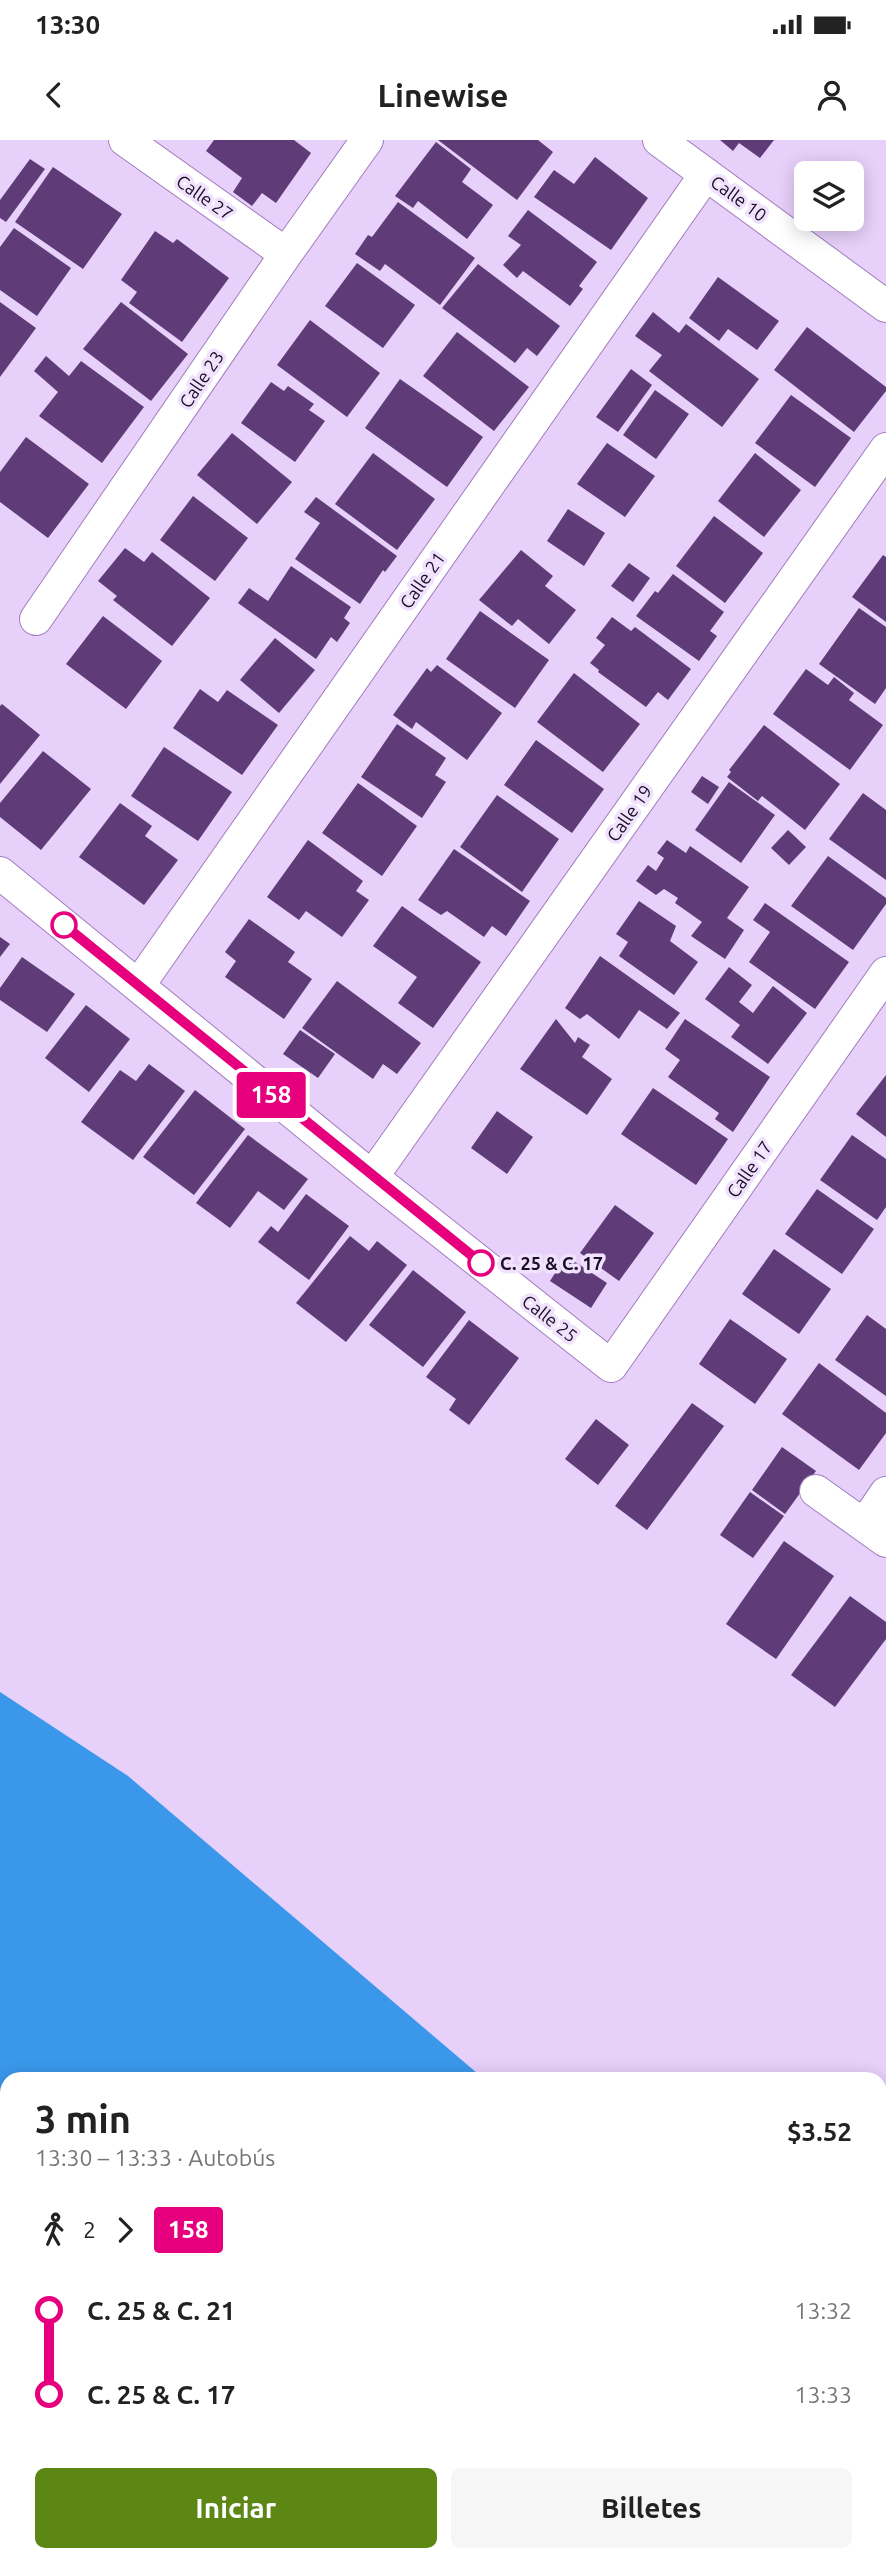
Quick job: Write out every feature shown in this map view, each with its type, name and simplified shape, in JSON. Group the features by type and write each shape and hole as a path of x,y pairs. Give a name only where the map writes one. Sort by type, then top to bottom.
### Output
{"street":[{"name":"Calle 27","path":"125,140 286,254"},
{"name":"Calle 23","path":"36,619 367,140"},
{"name":"Calle 10","path":"659,140 886,306"},
{"name":"Calle 21","path":"138,986 706,174"},
{"name":"Calle 19","path":"372,1177 886,449"},
{"name":"Calle 25","path":"0,873 372,1177 611,1366"},
{"name":"Calle 17","path":"611,1366 886,973"},
{"path":"816,1491 875,1533 886,1493"}],"water":[{"path":"0,1692 128,1776 476,2072 0,2072"}],"building":[{"path":"214,140 294,140 311,153 276,203 262,193 252,206 233,192 242,178 206,151"},
{"path":"438,140 538,140 553,152 517,200"},
{"path":"720,140 774,140 760,158 739,143 733,151"},
{"path":"436,142 471,169 462,182 493,205 467,239 418,201 413,208 395,196"},
{"path":"595,157 648,198 611,250 534,197 554,170 574,184"},
{"path":"30,159 45,169 6,222 0,218 0,200"},
{"path":"53,167 122,214 83,269 15,222"},
{"path":"398,202 475,258 440,305 385,264 380,271 355,254 368,235 372,237"},
{"path":"528,210 597,262 579,286 583,289 570,306 523,271 517,278 503,265 521,245 508,236"},
{"path":"14,228 71,268 37,316 0,290 0,247"},
{"path":"155,231 173,243 177,239 229,278 182,342 129,303 137,292 121,280"},
{"path":"357,263 415,305 383,348 325,306"},
{"path":"478,264 560,326 537,356 527,348 515,363 442,308"},
{"path":"718,277 779,321 757,350 728,329 719,341 689,318"},
{"path":"0,302 36,328 0,377"},
{"path":"121,302 188,354 151,401 83,349"},
{"path":"653,312 679,333 686,324 759,379 722,427 649,371 662,355 635,336"},
{"path":"310,320 380,373 347,417 277,365"},
{"path":"807,327 886,387 886,391 854,432 774,370"},
{"path":"457,332 529,387 494,431 423,376"},
{"path":"46,356 69,376 81,361 144,407 102,463 39,416 58,392 34,371"},
{"path":"631,369 652,385 618,432 596,417"},
{"path":"400,379 483,437 447,487 365,428"},
{"path":"271,382 284,391 288,386 314,404 309,410 325,421 295,462 241,423"},
{"path":"655,390 689,414 656,459 623,435"},
{"path":"791,395 851,438 815,487 755,443"},
{"path":"232,433 292,482 257,524 197,475"},
{"path":"26,437 89,484 48,538 0,502 0,472"},
{"path":"607,443 655,476 625,517 577,484"},
{"path":"373,453 435,499 397,550 335,504"},
{"path":"755,453 801,490 764,537 718,501"},
{"path":"193,496 248,538 215,581 160,540"},
{"path":"316,497 397,556 385,572 383,570 360,604 295,559 320,523 304,512"},
{"path":"568,509 605,533 584,566 547,541"},
{"path":"714,516 763,553 725,603 676,566"},
{"path":"125,548 144,562 152,552 210,598 172,646 113,600 117,596 98,581"},
{"path":"521,550 553,576 545,586 576,610 549,644 518,619 512,626 479,600"},
{"path":"883,555 886,557 886,622 852,597"},
{"path":"629,563 650,578 633,602 611,586"},
{"path":"291,566 351,607 344,618 350,623 337,642 331,637 316,659 238,603 249,588 268,601"},
{"path":"673,574 724,612 710,631 717,636 699,661 636,616 655,591 658,593"},
{"path":"859,608 886,627 886,688 875,704 819,664"},
{"path":"480,611 549,660 515,708 446,659"},
{"path":"103,616 162,661 126,709 66,664"},
{"path":"612,617 631,631 635,627 691,669 668,700 658,692 646,707 598,672 590,663 605,645 596,638"},
{"path":"275,638 315,670 279,713 240,680"},
{"path":"437,665 502,713 467,760 416,722 412,729 393,715 427,668 431,672"},
{"path":"806,669 828,685 834,677 854,693 849,700 883,725 850,770 773,714"},
{"path":"574,673 640,724 603,772 537,722"},
{"path":"200,689 218,702 227,690 278,725 242,775 173,728"},
{"path":"2,704 40,735 0,784 0,706"},
{"path":"397,724 446,758 435,775 446,782 422,818 361,777"},
{"path":"764,725 840,784 805,830 762,796 758,801 727,777 731,772 729,770"},
{"path":"536,740 604,789 572,833 504,785"},
{"path":"164,747 232,792 198,841 131,796"},
{"path":"43,751 91,789 41,850 0,817 0,803"},
{"path":"702,776 719,787 708,804 691,792"},
{"path":"729,782 775,815 741,863 695,830"},
{"path":"358,783 417,826 382,876 322,833"},
{"path":"863,793 886,810 886,880 829,839"},
{"path":"497,795 559,839 522,892 460,847"},
{"path":"120,803 152,826 145,836 178,860 144,905 79,857"},
{"path":"788,830 806,847 789,865 771,848"},
{"path":"308,840 363,881 356,891 369,900 342,937 306,911 299,920 267,897"},
{"path":"667,840 686,853 690,846 749,887 727,918 744,930 725,959 691,936 702,922 675,903 678,898 664,889 656,895 636,881 648,865 656,871 664,858 657,853"},
{"path":"454,849 530,901 506,936 492,926 484,937 447,911 441,915 418,900"},
{"path":"828,856 886,898 886,904 853,950 791,906"},
{"path":"639,901 676,926 670,941 698,962 674,995 619,956 628,942 616,934"},
{"path":"765,903 849,962 815,1009 749,962 770,932 753,920"},
{"path":"402,906 481,962 433,1028 398,1003 417,977 373,946"},
{"path":"249,919 295,952 288,962 312,979 284,1019 225,977 236,961 225,952"},
{"path":"0,937 10,944 0,957"},
{"path":"600,956 680,1013 667,1029 639,1010 619,1039 587,1014 580,1019 565,1008"},
{"path":"22,957 75,994 47,1032 0,1000 0,988"},
{"path":"729,967 752,985 739,1002 753,1013 773,986 807,1013 768,1064 731,1037 740,1025 705,999"},
{"path":"337,981 421,1043 397,1074 383,1064 373,1079 302,1028"},
{"path":"86,1005 130,1039 89,1092 45,1058"},
{"path":"556,1019 575,1043 578,1037 590,1045 582,1057 612,1079 587,1115 520,1069"},
{"path":"685,1019 770,1077 733,1132 715,1119 719,1113 668,1077 680,1060 665,1049"},
{"path":"300,1030 335,1054 318,1078 283,1054"},
{"path":"149,1064 185,1091 133,1160 81,1122 120,1070 136,1081"},
{"path":"886,1075 886,1137 856,1114"},
{"path":"653,1088 728,1139 696,1185 621,1134"},
{"path":"195,1090 245,1129 194,1195 143,1157"},
{"path":"497,1111 533,1137 507,1174 471,1148"},
{"path":"248,1135 308,1179 284,1210 258,1191 230,1228 196,1203"},
{"path":"852,1135 886,1159 886,1207 877,1220 820,1180"},
{"path":"817,1189 874,1229 842,1274 785,1234"},
{"path":"306,1194 349,1226 309,1280 258,1242 271,1226 278,1232"},
{"path":"615,1205 654,1233 619,1281 580,1253"},
{"path":"350,1236 369,1251 377,1241 407,1265 346,1342 296,1303"},
{"path":"774,1249 831,1289 799,1334 742,1294"},
{"path":"566,1256 607,1283 591,1308 550,1281"},
{"path":"413,1270 466,1312 423,1367 369,1325"},
{"path":"867,1315 886,1329 886,1396 835,1360"},
{"path":"730,1319 787,1359 755,1404 699,1364"},
{"path":"469,1320 519,1358 469,1425 449,1410 456,1399 426,1377"},
{"path":"819,1363 886,1413 886,1433 859,1470 782,1414"},
{"path":"692,1403 724,1426 647,1530 615,1506"},
{"path":"596,1419 629,1445 598,1485 565,1459"},
{"path":"782,1447 816,1471 785,1514 752,1490"},
{"path":"750,1492 784,1516 753,1558 720,1535"},
{"path":"784,1541 834,1576 776,1659 726,1624"},
{"path":"850,1596 886,1622 886,1639 835,1707 791,1675"}],"bus line":[{"name":"158","path":"64,925 481,1263"}],"place":[{"name":"C. 25 & C. 17","path":"481,1263"}]}
